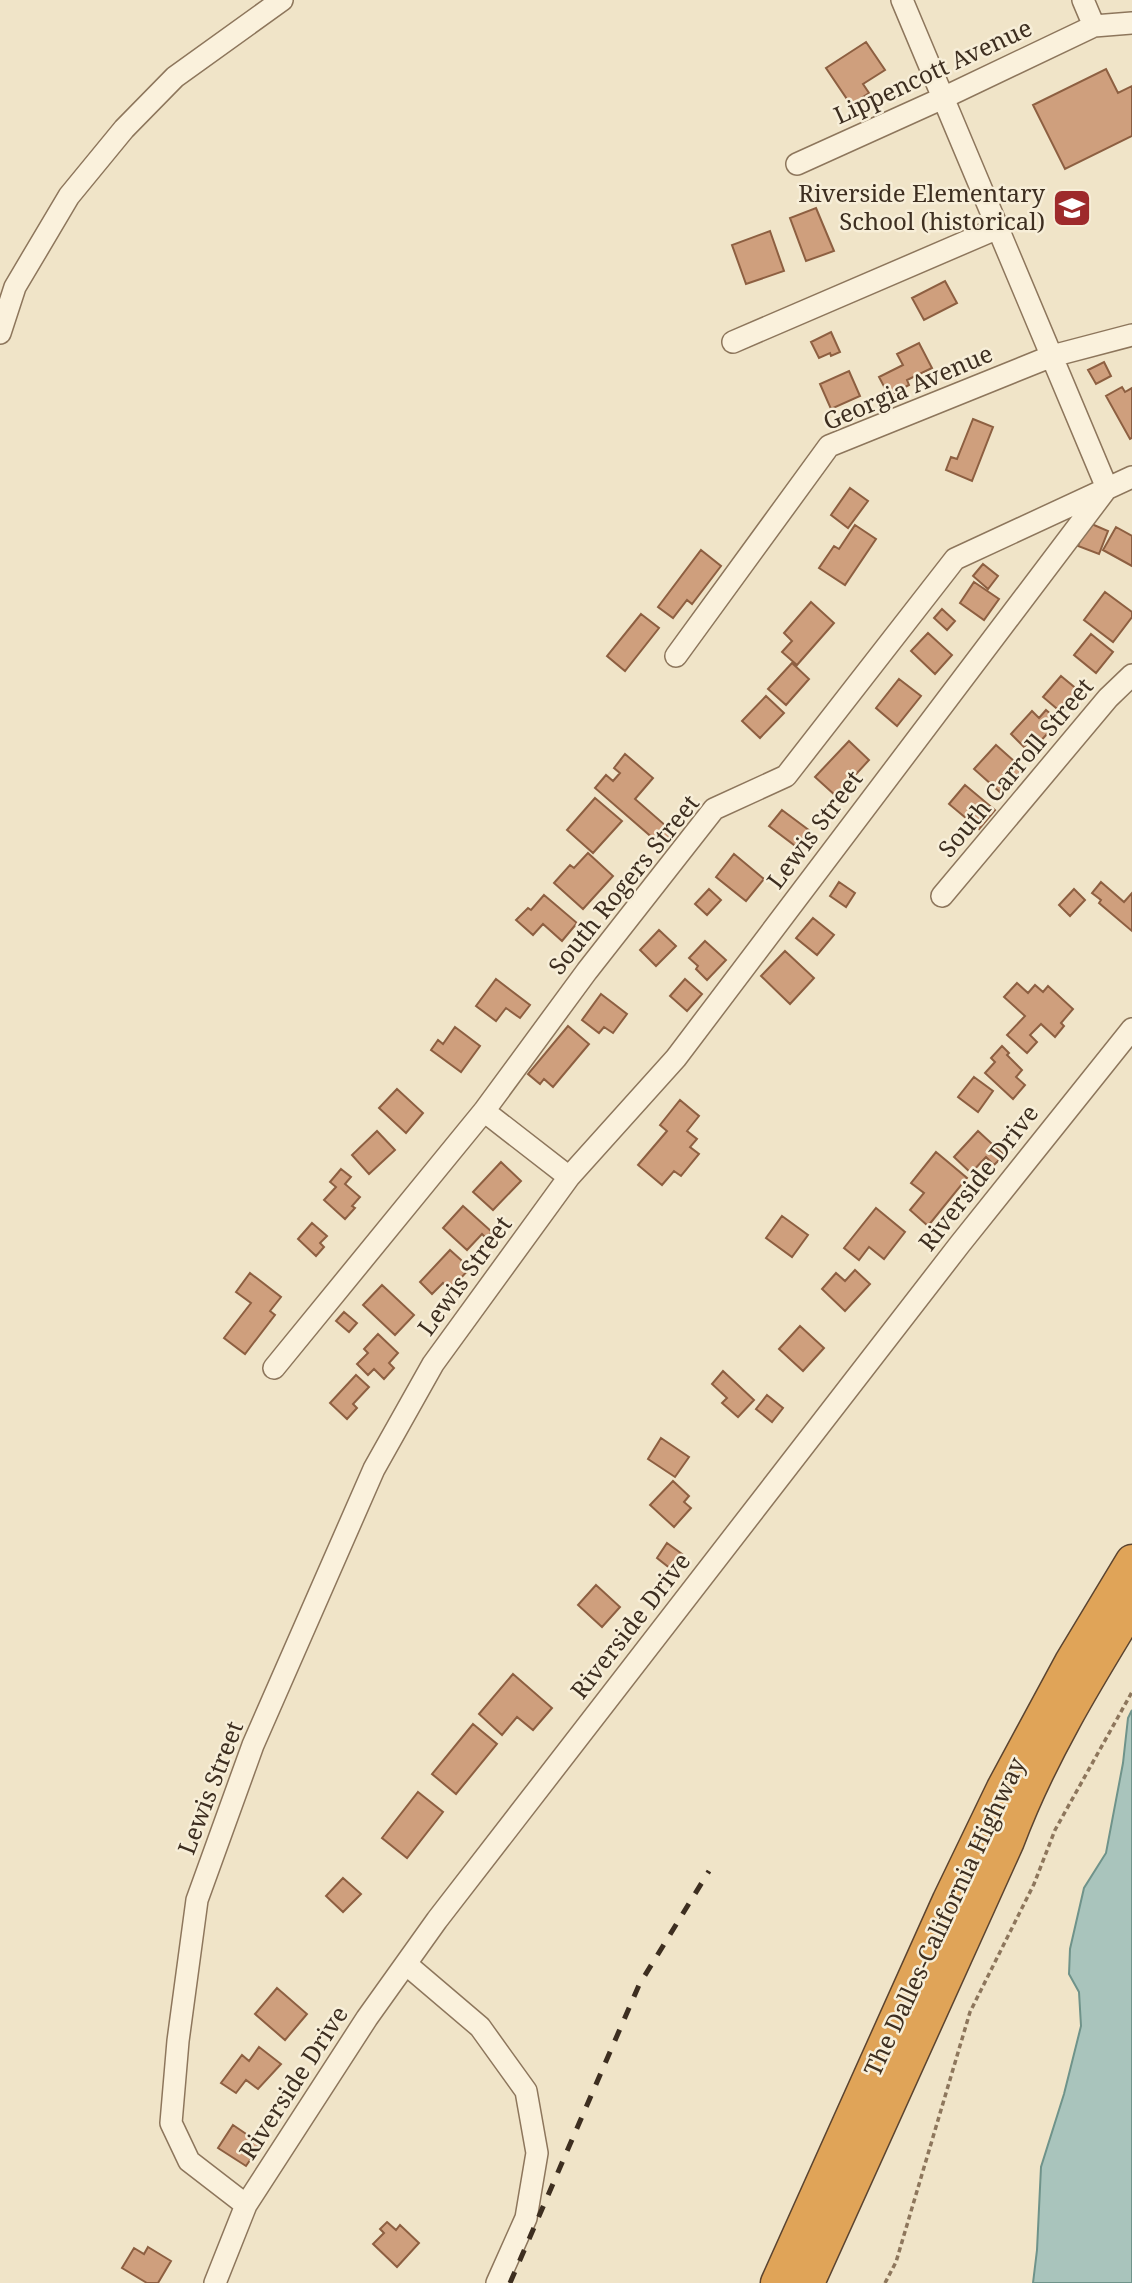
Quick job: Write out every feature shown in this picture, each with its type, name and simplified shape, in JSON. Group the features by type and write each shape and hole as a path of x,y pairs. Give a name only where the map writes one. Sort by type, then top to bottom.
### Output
{"highway":[{"name":"The Dalles-California Highway","path":"777,2283 949,1900 1003,1788 1071,1662 1132,1561"},
{"name":"The Dalles-California Highway","path":"808,2283 1008,1841 1025,1795 1093,1670 1132,1606"},
{"path":"1008,1841 1035,1802 1101,1676 1132,1627"}],"street":[{"path":"0,333 15,287 69,195 124,129 175,77 282,0"},
{"path":"902,0 1107,488"},
{"path":"1083,0 1094,26"},
{"name":"Lippencott Avenue","path":"797,164 1094,26 1132,23"},
{"path":"733,342 998,228"},
{"name":"Georgia Avenue","path":"676,656 829,446 1052,356 1132,335"},
{"name":"South Rogers Street","path":"274,1368 484,1111 587,971 714,809 786,776 955,559 1132,477"},
{"name":"Lewis Street","path":"246,2205 189,2161 170,2123 197,1900 253,1745 374,1469 433,1364 569,1177 676,1058 1107,488"},
{"name":"South Carroll Street","path":"942,896 1108,698 1132,675"},
{"name":"Riverside Drive","path":"215,2283 246,2205 315,2096 437,1920 943,1266 1132,1029"},
{"path":"484,1111 569,1177"},
{"path":"406,1964 480,2026 526,2091 537,2153 526,2218 497,2283"}],"path":[{"path":"885,2283 896,2262 970,2012 1034,1884 1055,1830 1132,1692"}],"water":[{"path":"1132,1710 1132,2283 1033,2283 1041,2167 1064,2094 1081,2026 1079,1992 1069,1974 1070,1949 1084,1888 1106,1853 1123,1763 1128,1718"}],"building":[{"path":"866,42 885,70 863,84 869,93 851,105 826,68"},
{"path":"1106,69 1118,93 1132,86 1132,136 1065,169 1033,105"},
{"path":"816,208 834,251 806,261 790,218"},
{"path":"770,231 784,271 746,284 732,245"},
{"path":"945,281 957,303 924,320 912,298"},
{"path":"831,332 840,352 819,358 811,342"},
{"path":"919,343 932,368 907,380 909,385 889,396 879,377 903,365 897,354"},
{"path":"1104,362 1111,376 1096,384 1088,370"},
{"path":"849,371 860,396 831,409 820,384"},
{"path":"1122,387 1125,392 1132,388 1130,439 1106,396"},
{"path":"973,419 993,427 972,481 946,470 951,457 957,459"},
{"path":"850,488 868,501 848,528 831,515"},
{"path":"1087,522 1108,531 1099,554 1078,546"},
{"path":"855,525 876,539 845,585 819,568 834,546 839,549"},
{"path":"1116,527 1132,536 1132,566 1103,550"},
{"path":"701,550 721,566 692,604 687,600 673,618 658,607"},
{"path":"983,564 998,576 988,589 973,576"},
{"path":"974,582 999,599 984,620 960,603"},
{"path":"1105,592 1132,612 1132,617 1113,642 1084,620"},
{"path":"811,602 834,623 797,665 782,652 792,641 784,633"},
{"path":"942,609 955,621 947,630 934,618"},
{"path":"641,614 659,628 625,671 607,656"},
{"path":"928,633 952,655 935,674 911,651"},
{"path":"1091,634 1113,652 1096,673 1074,655"},
{"path":"792,663 809,679 786,705 768,689"},
{"path":"1061,676 1079,691 1062,713 1043,697"},
{"path":"899,679 921,696 897,726 876,708"},
{"path":"766,696 784,713 760,738 742,721"},
{"path":"1046,710 1059,721 1036,746 1030,740 1024,747 1011,734 1032,711 1039,718"},
{"path":"849,741 869,760 836,796 815,777"},
{"path":"996,745 1023,769 1001,793 974,769"},
{"path":"625,754 653,778 635,799 674,833 662,846 595,788 606,775 613,781 620,773 614,768"},
{"path":"965,785 995,810 979,829 949,804"},
{"path":"595,798 622,821 593,853 567,830"},
{"path":"782,810 810,831 798,848 769,826"},
{"path":"588,853 613,876 583,909 554,883 570,865 574,868"},
{"path":"734,854 764,879 746,901 716,877"},
{"path":"839,882 855,893 846,907 830,896"},
{"path":"1101,882 1124,902 1132,893 1132,931 1099,903 1101,900 1092,893"},
{"path":"709,889 721,900 707,915 695,904"},
{"path":"1074,889 1085,900 1070,916 1059,905"},
{"path":"544,895 577,923 562,941 543,924 533,935 516,920 528,908 531,910"},
{"path":"813,918 834,935 817,955 796,938"},
{"path":"659,930 676,946 656,966 640,950"},
{"path":"705,941 726,960 707,980 689,958"},
{"path":"785,951 814,978 790,1004 761,976"},
{"path":"496,979 530,1005 520,1018 506,1008 496,1021 476,1006"},
{"path":"685,979 702,994 687,1011 670,996"},
{"path":"1017,983 1028,993 1035,985 1043,992 1048,986 1073,1009 1061,1023 1064,1026 1055,1037 1041,1024 1030,1035 1037,1042 1027,1053 1007,1035 1025,1016 1004,997"},
{"path":"601,994 627,1014 613,1033 604,1027 599,1033 582,1020"},
{"path":"568,1026 589,1044 553,1087 544,1079 540,1084 528,1074"},
{"path":"455,1027 480,1046 461,1072 431,1050 438,1040 443,1044"},
{"path":"1002,1046 1022,1070 1016,1077 1025,1085 1013,1099 985,1073 995,1062 991,1058"},
{"path":"974,1077 993,1091 978,1112 958,1097"},
{"path":"397,1089 423,1113 406,1133 379,1108"},
{"path":"680,1100 699,1116 687,1131 697,1139 690,1147 699,1154 681,1176 674,1171 662,1185 638,1165 667,1131 660,1125"},
{"path":"377,1131 395,1150 369,1174 352,1155"},
{"path":"978,1131 1004,1155 994,1165 986,1157 971,1173 954,1157"},
{"path":"936,1152 967,1178 928,1226 910,1210 924,1193 911,1183"},
{"path":"501,1162 521,1181 493,1210 473,1192"},
{"path":"341,1169 351,1177 345,1184 360,1197 345,1219 324,1200 336,1187 330,1182"},
{"path":"463,1206 492,1232 486,1238 482,1234 467,1250 443,1228"},
{"path":"876,1208 905,1232 884,1259 869,1247 859,1260 844,1248"},
{"path":"782,1216 808,1235 792,1257 766,1238"},
{"path":"312,1223 327,1236 320,1243 324,1247 316,1256 298,1239"},
{"path":"450,1250 470,1268 450,1290 443,1283 432,1294 420,1282"},
{"path":"855,1270 870,1284 845,1311 822,1289 836,1273 845,1281"},
{"path":"250,1273 281,1297 270,1311 275,1315 245,1354 224,1338 251,1303 236,1292"},
{"path":"382,1285 414,1315 395,1335 363,1305"},
{"path":"344,1312 357,1323 349,1332 336,1321"},
{"path":"800,1326 824,1348 803,1371 779,1349"},
{"path":"378,1334 398,1353 389,1363 394,1368 384,1379 374,1369 368,1375 357,1364 368,1353 364,1349"},
{"path":"723,1371 754,1400 738,1417 722,1403 727,1398 712,1384"},
{"path":"356,1375 369,1387 353,1404 357,1408 347,1419 330,1403"},
{"path":"767,1395 783,1408 772,1422 756,1409"},
{"path":"661,1438 689,1457 675,1477 648,1459"},
{"path":"673,1481 689,1496 684,1502 691,1508 674,1527 650,1505"},
{"path":"667,1543 682,1554 671,1569 657,1558"},
{"path":"596,1585 620,1607 602,1627 578,1605"},
{"path":"513,1674 552,1708 533,1730 517,1717 502,1735 479,1714"},
{"path":"473,1724 497,1744 456,1794 432,1774"},
{"path":"418,1792 443,1812 407,1858 382,1838"},
{"path":"343,1878 361,1894 343,1912 326,1896"},
{"path":"277,1988 307,2014 285,2040 255,2014"},
{"path":"259,2047 281,2064 258,2089 246,2080 236,2093 221,2083 242,2055 249,2061"},
{"path":"233,2125 261,2144 246,2166 218,2148"},
{"path":"387,2222 396,2230 400,2225 419,2243 397,2267 373,2244 384,2233 380,2229"},
{"path":"148,2247 171,2261 158,2283 147,2283 122,2268 134,2248 144,2254"}],"railway":[{"path":"510,2283 639,1985 709,1871"}],"place":[{"name":"Riverside Elementary School (historical)","path":"1072,208"}]}
